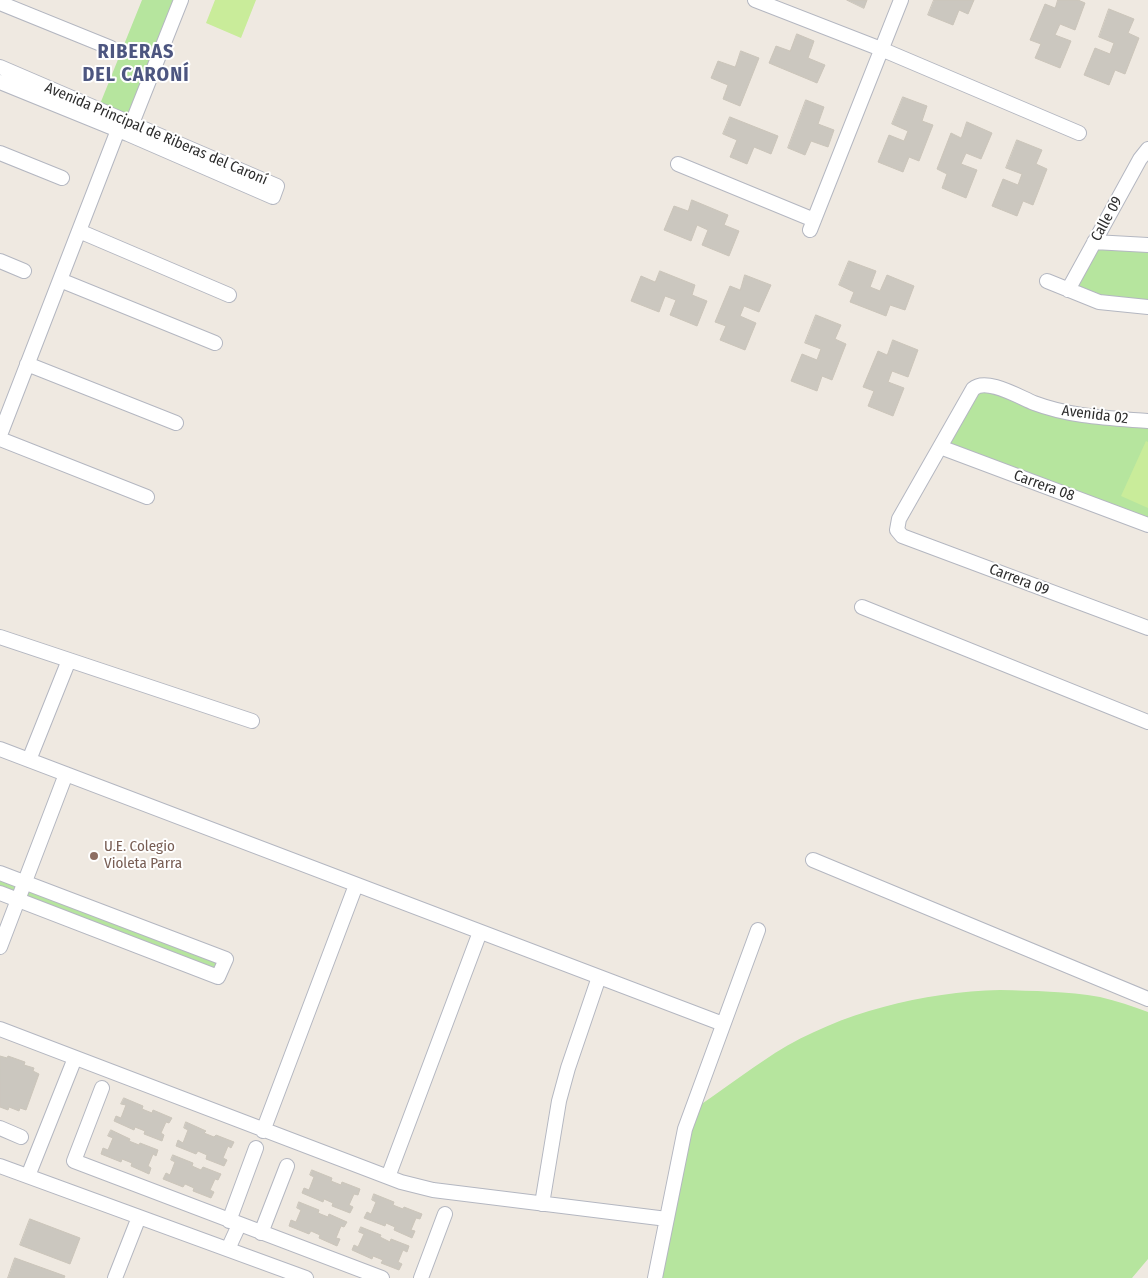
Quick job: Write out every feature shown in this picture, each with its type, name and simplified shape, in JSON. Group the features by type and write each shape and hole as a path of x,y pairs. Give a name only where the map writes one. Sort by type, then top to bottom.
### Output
{"street":[{"path":"0,435 79,231 126,129 181,0"},
{"path":"755,0 881,49 1079,133"},
{"path":"678,164 812,225 901,0"},
{"path":"0,4 111,48"},
{"name":"Avenida Principal de Riberas del Caroní","path":"0,68 126,129 273,197 277,186 126,129 0,82"},
{"name":"Calle 09","path":"1068,290 1140,159 1148,150"},
{"path":"0,153 62,178"},
{"path":"79,231 228,295"},
{"path":"1094,242 1148,246"},
{"path":"0,261 24,271"},
{"path":"60,280 215,343"},
{"path":"1047,281 1099,302 1148,307"},
{"path":"27,364 176,423"},
{"name":"Avenida 02","path":"940,447 973,389 976,386 987,384 1051,409 1070,414 1148,421"},
{"path":"0,439 147,497"},
{"name":"Carrera 08","path":"940,447 1148,525"},
{"name":"Carrera 09","path":"940,447 897,525 897,530 902,536 1148,628"},
{"path":"862,607 1147,719"},
{"path":"0,637 252,721"},
{"path":"28,760 69,660"},
{"path":"0,749 723,1024"},
{"path":"0,947 66,774"},
{"path":"813,860 1148,999"},
{"path":"0,873 226,959 218,977 0,893"},
{"path":"264,1131 356,885"},
{"path":"655,1278 685,1129 758,930"},
{"path":"388,1177 480,932"},
{"path":"542,1204 559,1101 568,1068 599,977"},
{"path":"0,1029 401,1182 434,1190 667,1219"},
{"path":"28,1176 75,1058"},
{"path":"102,1088 74,1161 382,1278"},
{"path":"0,1128 21,1137"},
{"path":"228,1249 256,1148"},
{"path":"0,1166 228,1249 277,1273 306,1278"},
{"path":"261,1233 288,1166"},
{"path":"421,1278 445,1214"},
{"path":"115,1278 139,1217"}],"green space":[{"path":"142,0 181,0 132,124 98,109"},
{"path":"215,0 256,0 241,38 206,23"},
{"path":"1094,242 1148,245 1148,307 1068,290"},
{"path":"976,386 1038,404 1148,421 1148,525 940,447"},
{"path":"1146,441 1148,442 1148,508 1121,496"},
{"path":"0,873 226,959 218,977 0,893"},
{"path":"1000,990 1088,995 1112,1000 1148,1012 1148,1259 1132,1278 655,1278 690,1112 775,1053 827,1026 883,1007 912,1000 942,995"}],"building":[{"path":"847,0 867,0 864,8"},
{"path":"934,0 974,0 968,14 959,10 953,25 928,15"},
{"path":"1058,0 1078,0 1085,3 1075,30 1060,24 1055,35 1071,41 1060,68 1035,58 1041,44 1030,40 1045,4 1055,8"},
{"path":"1109,9 1134,19 1128,33 1139,38 1125,74 1115,70 1109,85 1084,75 1095,48 1110,54 1114,43 1099,37"},
{"path":"797,34 814,41 808,58 825,65 817,83 769,63 776,46 790,51"},
{"path":"741,51 759,58 740,106 723,99 728,85 711,78 718,61 735,67"},
{"path":"903,97 927,106 922,121 933,125 919,161 909,157 903,172 878,162 889,135 904,141 908,131 892,124"},
{"path":"806,100 824,107 818,124 834,130 828,147 811,141 805,155 788,148"},
{"path":"730,117 778,136 771,154 754,147 747,164 730,157 737,140 723,134"},
{"path":"967,122 992,133 981,159 966,153 961,164 977,170 966,198 942,188 947,174 937,169 951,133 961,138"},
{"path":"1017,140 1042,150 1036,164 1047,169 1033,205 1023,201 1017,216 992,206 1003,179 1018,185 1022,174 1006,168"},
{"path":"692,200 728,215 724,225 739,231 729,256 702,245 708,230 697,225 691,241 664,230 674,206 688,211"},
{"path":"849,261 876,271 870,287 880,291 887,275 914,286 905,310 890,305 886,316 850,302 854,292 839,285"},
{"path":"660,271 695,285 692,295 707,301 697,326 670,315 676,300 665,296 659,312 631,301 641,276 655,282"},
{"path":"745,275 771,285 759,312 744,306 740,316 756,323 745,350 720,340 726,326 715,322 730,286 740,290"},
{"path":"816,315 841,325 835,339 846,344 832,380 822,376 817,391 791,381 802,354 817,360 821,349 805,343"},
{"path":"893,340 918,350 908,377 892,371 888,382 904,388 893,416 868,406 874,391 863,387 878,351 887,355"},
{"path":"0,1056 7,1058 8,1056 25,1062 24,1065 34,1068 33,1071 39,1074 26,1110 20,1108 19,1111 9,1107 8,1110 0,1107"},
{"path":"124,1098 143,1106 142,1109 152,1113 153,1110 172,1118 169,1123 166,1122 161,1133 164,1135 162,1141 144,1134 145,1131 135,1127 134,1130 114,1121 116,1116 121,1118 126,1105 121,1104"},
{"path":"186,1122 206,1131 204,1133 214,1137 216,1135 234,1142 231,1148 228,1146 223,1158 227,1160 224,1166 206,1159 207,1155 198,1151 196,1154 176,1146 178,1140 183,1143 188,1130 184,1128"},
{"path":"111,1130 130,1139 129,1141 158,1150 156,1156 153,1154 148,1166 151,1168 149,1174 131,1166 132,1163 122,1159 121,1162 101,1154 103,1148 108,1150 113,1138 108,1136"},
{"path":"173,1155 193,1163 192,1166 201,1170 203,1167 221,1174 218,1180 215,1179 210,1190 214,1192 211,1198 193,1191 194,1188 185,1184 183,1187 163,1179 166,1173 170,1175 175,1162 171,1160"},
{"path":"312,1170 332,1178 331,1181 341,1185 342,1182 360,1189 358,1195 354,1194 349,1205 353,1207 350,1213 332,1206 333,1203 324,1199 323,1202 302,1193 304,1188 309,1190 314,1177 310,1175"},
{"path":"374,1194 394,1202 393,1205 422,1214 420,1219 416,1218 411,1230 415,1231 412,1238 394,1230 395,1227 386,1223 385,1226 364,1218 367,1212 371,1214 376,1202 372,1200"},
{"path":"299,1202 319,1210 318,1213 328,1217 329,1214 347,1222 344,1227 341,1226 336,1238 340,1239 337,1246 319,1238 320,1235 311,1231 309,1234 289,1226 291,1220 296,1222 301,1210 297,1208"},
{"path":"30,1219 80,1238 70,1264 20,1245"},
{"path":"361,1227 381,1235 380,1237 390,1242 391,1239 409,1246 407,1252 403,1250 398,1262 402,1264 399,1270 381,1263 383,1260 373,1256 372,1259 352,1250 354,1245 358,1247 364,1234 359,1232"},
{"path":"15,1258 65,1276 64,1278 8,1278"}],"place":[{"name":"U.E. Colegio Violeta Parra","path":"94,856"}],"district":[{"name":"RIBERAS DEL CARONÍ","path":"136,64"}]}
